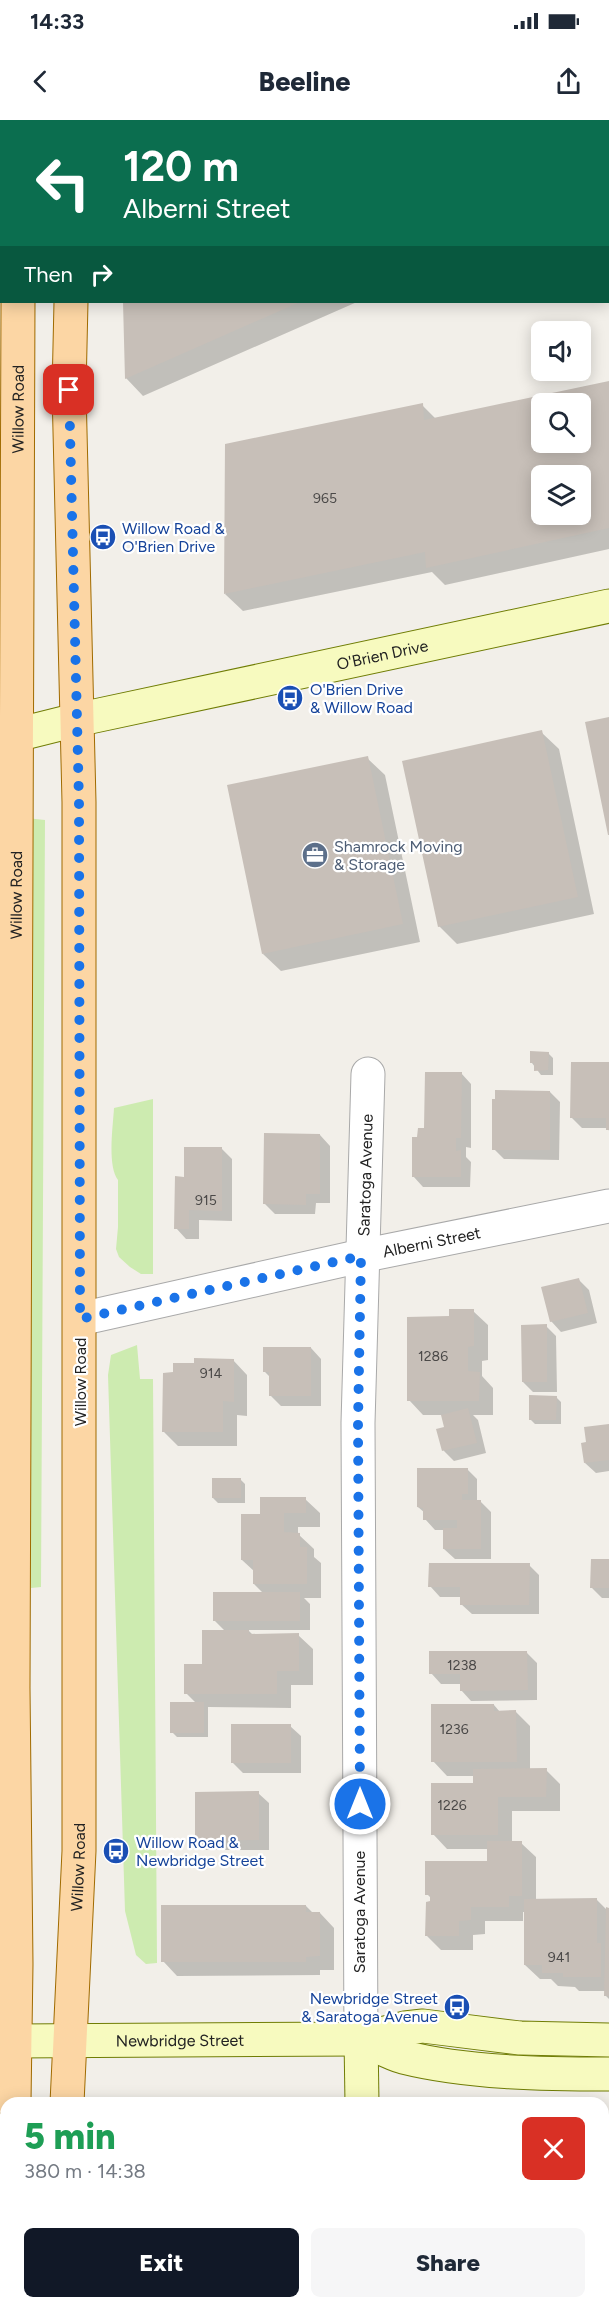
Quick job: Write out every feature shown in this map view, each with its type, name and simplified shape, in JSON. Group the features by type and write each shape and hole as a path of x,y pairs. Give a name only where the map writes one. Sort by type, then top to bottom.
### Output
{"main road":[{"name":"Willow Road","path":"13,2097 7,2041 16,1955 13,1664 18,303"},
{"name":"Willow Road","path":"67,2097 72,2040 79,1839 79,824 69,390 71,303"},
{"name":"O'Brien Drive","path":"16,735 76,720 609,606"},
{"name":"Newbridge Street","path":"7,2041 361,2038 423,2026 520,2038 609,2040"},
{"name":"Newbridge Street","path":"361,2038 401,2056 465,2067 514,2072 609,2074"},
{"name":"Saratoga Avenue","path":"361,2038 362,2097"}],"street":[{"name":"Saratoga Avenue","path":"361,2038 358,1423 368,1074"},
{"name":"Alberni Street","path":"80,1319 361,1256 609,1206"}],"green space":[{"path":"26,818 45,820 41,1587 31,1588 29,1577"},
{"path":"153,1099 153,1274 141,1274 119,1257 116,1249 118,1180 113,1165 112,1135 114,1108"},
{"path":"137,1345 140,1379 153,1379 157,1963 146,1964 136,1955 125,1911 108,1375 111,1355"}],"building":[{"path":"123,303 298,303 125,379"},
{"path":"609,381 609,528 426,568 425,552 224,594 225,444 423,403 424,420 531,397 531,453 591,453 591,393 552,393"},
{"path":"609,717 609,835 608,835 585,722"},
{"path":"542,730 578,897 438,927 402,761"},
{"name":"Shamrock Moving & Storage","path":"368,756 403,924 262,954 227,785"},
{"path":"530,1051 549,1052 548,1070 534,1071 534,1063 530,1063"},
{"path":"571,1062 609,1062 609,1130 606,1130 606,1118 570,1118"},
{"path":"425,1072 462,1072 461,1138 456,1138 456,1151 461,1150 461,1177 412,1177 412,1137 417,1137 418,1128 424,1128"},
{"path":"495,1090 550,1091 550,1150 492,1150 492,1099 495,1099"},
{"path":"264,1133 320,1134 320,1194 306,1194 306,1205 263,1204"},
{"path":"184,1147 222,1147 222,1211 189,1210 189,1229 174,1229 175,1176 184,1177"},
{"path":"579,1278 588,1313 550,1322 541,1287"},
{"path":"449,1309 474,1309 474,1346 468,1347 468,1371 480,1372 479,1401 407,1401 407,1317 449,1316"},
{"path":"547,1324 547,1382 522,1382 521,1325"},
{"path":"263,1347 311,1347 311,1396 269,1396 269,1372 263,1372"},
{"path":"194,1358 234,1359 234,1402 223,1401 223,1432 162,1432 163,1373 173,1372 173,1363 194,1363"},
{"path":"529,1395 557,1396 556,1420 529,1420"},
{"path":"468,1408 477,1443 442,1451 436,1429 444,1427 441,1415"},
{"path":"609,1424 609,1460 584,1463 581,1443 586,1442 584,1427"},
{"path":"417,1468 468,1468 468,1494 462,1494 462,1500 481,1500 481,1549 443,1549 443,1528 457,1528 457,1520 423,1520 423,1508 417,1507"},
{"path":"212,1478 241,1478 241,1498 212,1498"},
{"path":"260,1497 306,1497 306,1513 284,1513 284,1532 300,1533 300,1547 307,1547 307,1584 253,1584 253,1560 241,1560 241,1514 260,1514"},
{"path":"591,1559 609,1559 609,1588 590,1588"},
{"path":"429,1563 530,1563 529,1605 460,1605 460,1587 428,1587"},
{"path":"213,1592 300,1592 300,1621 213,1621"},
{"path":"202,1630 249,1630 249,1634 299,1633 299,1671 277,1671 277,1694 184,1694 184,1664 202,1664"},
{"path":"429,1651 527,1651 528,1690 460,1691 460,1674 429,1674"},
{"path":"170,1702 204,1702 204,1733 170,1733"},
{"path":"431,1704 494,1704 494,1711 516,1710 517,1762 431,1762"},
{"path":"231,1724 291,1724 291,1763 231,1763"},
{"path":"547,1768 546,1797 498,1797 498,1835 431,1835 431,1783 473,1783 473,1769"},
{"path":"259,1791 259,1840 195,1841 195,1792"},
{"path":"487,1841 522,1841 522,1896 509,1896 509,1907 471,1907 471,1920 459,1921 459,1936 425,1936 426,1902 430,1901 430,1895 425,1895 425,1861 487,1861"},
{"path":"597,1898 597,1943 601,1943 601,1977 563,1977 563,1973 542,1973 542,1965 524,1965 524,1899"},
{"path":"161,1905 306,1905 306,1912 320,1912 320,1956 306,1957 306,1962 161,1962"},
{"path":"606,1907 609,1908 609,1996 604,1996"}],"place":[{"name":"Willow Road & O'Brien Drive","path":"103,537"},
{"name":"O'Brien Drive & Willow Road","path":"290,698"},
{"name":"Shamrock Moving & Storage","path":"315,855"},
{"name":"Willow Road & Newbridge Street","path":"116,1851"},
{"name":"Newbridge Street & Saratoga Avenue","path":"457,2007"}],"route":[{"path":"69,390 79,802 80,1319 361,1256 358,1423 360,1804"}]}
